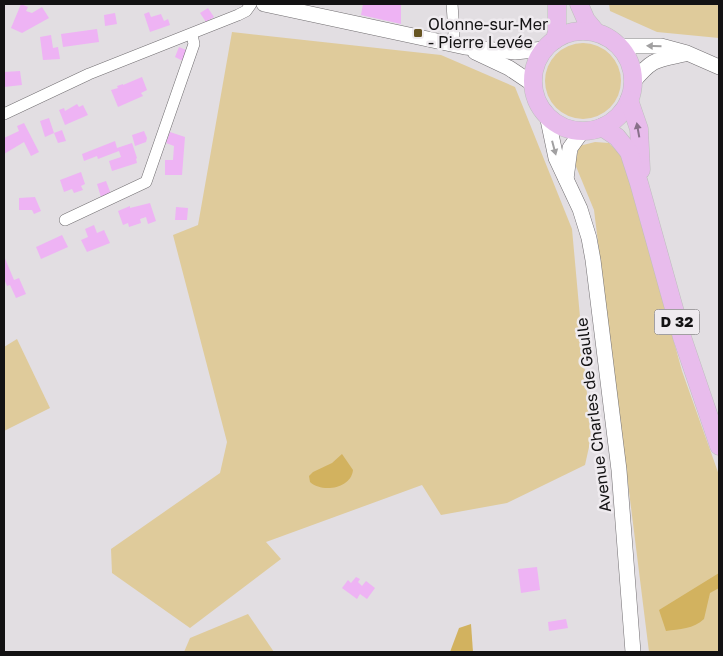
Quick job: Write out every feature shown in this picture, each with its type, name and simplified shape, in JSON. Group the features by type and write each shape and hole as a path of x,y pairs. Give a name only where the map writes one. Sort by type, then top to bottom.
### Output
{"main road":[{"path":"264,4 459,46 516,52 549,45 581,32 596,32"},
{"path":"558,4 557,31 534,66 533,84 535,96 540,108 547,115 571,128 583,130 602,127 616,120 624,112 633,82 627,56 620,46 596,32 586,20 579,4"},
{"path":"459,46 509,68 533,84"},
{"path":"620,46 661,46 687,53 719,67"},
{"path":"633,82 645,67 655,60 687,53"},
{"name":"D 32","path":"629,100 639,129 643,196"},
{"name":"Avenue Charles de Gaulle","path":"547,115 556,158 585,223 593,260 619,470 633,652"},
{"name":"D 32","path":"602,127 617,137 629,152 682,337 719,446"},
{"path":"566,179 570,148 583,130"}],"street":[{"path":"4,114 90,74 192,35 238,15 246,11 251,4"},
{"path":"452,4 454,32 459,46"},
{"path":"65,220 146,182 194,44 192,35"}],"shaded area":[{"path":"609,4 719,4 719,38 657,32 610,11"},
{"path":"232,32 441,55 515,87 572,229 591,438 585,465 507,503 441,515 422,485 266,542 281,559 190,628 112,573 111,549 220,473 227,442 173,235 198,225"},
{"path":"583,43 598,46 610,54 618,66 621,81 618,96 610,108 598,116 583,119 568,116 556,108 548,96 545,81 548,66 556,54 568,46"},
{"path":"595,142 609,143 623,157 682,371 719,475 719,652 649,652 594,210 575,164 579,146"},
{"path":"17,339 50,408 4,431 4,347"},
{"path":"342,454 353,470 347,481 342,485 328,488 310,482 309,476 313,472 332,463"},
{"path":"719,573 719,588 710,593 704,619 691,627 666,631 659,610"},
{"path":"248,614 274,652 184,652 190,638"},
{"path":"471,624 473,652 450,652 459,628"}],"building":[{"path":"21,4 28,7 26,11 32,13 42,7 49,18 22,33 11,28"},
{"path":"363,4 401,4 401,24 361,15"},
{"path":"208,8 214,17 206,22 200,13"},
{"path":"149,12 151,17 161,14 164,21 168,19 170,25 150,32 144,14"},
{"path":"115,13 117,24 105,26 104,15"},
{"path":"97,29 99,42 63,47 61,34"},
{"path":"51,35 53,48 58,47 60,59 43,60 40,37"},
{"path":"179,47 186,50 183,61 175,57"},
{"path":"20,71 22,85 4,87 4,72"},
{"path":"142,77 147,90 141,93 143,96 118,107 111,90"},
{"path":"77,104 79,107 83,105 88,115 65,125 59,110 64,108 65,111"},
{"path":"49,118 54,133 45,137 40,121"},
{"path":"24,123 39,152 31,156 24,142 4,154 4,138 19,131 17,126"},
{"path":"62,130 66,141 58,143 54,133"},
{"path":"144,131 147,138 146,142 135,146 132,135"},
{"path":"170,132 185,137 182,175 165,175 165,160 173,160 174,146 166,143"},
{"path":"115,141 117,148 132,143 137,163 112,171 109,161 121,157 119,151 98,159 97,156 84,161 82,154"},
{"path":"81,172 85,184 81,186 83,190 74,193 72,189 64,192 60,180"},
{"path":"106,181 111,194 101,197 97,184"},
{"path":"35,197 41,211 34,214 32,210 19,210 19,198"},
{"path":"150,203 156,221 148,224 146,217 140,219 141,223 129,227 128,223 123,225 118,211 130,206 130,208"},
{"path":"176,207 188,208 187,220 175,220"},
{"path":"94,225 97,233 104,230 110,243 87,252 81,240 88,237 85,229"},
{"path":"62,235 68,247 41,259 36,247"},
{"path":"4,256 14,280 19,278 26,294 16,298 10,285 7,286 4,279"},
{"path":"537,567 540,590 521,593 518,569"},
{"path":"356,577 360,579 358,582 362,586 366,581 375,588 367,599 360,594 357,599 342,588 348,580 351,583"},
{"path":"566,619 568,628 549,631 548,622"}],"place":[{"name":"Olonne-sur-Mer - Pierre Levée","path":"418,33"}]}
